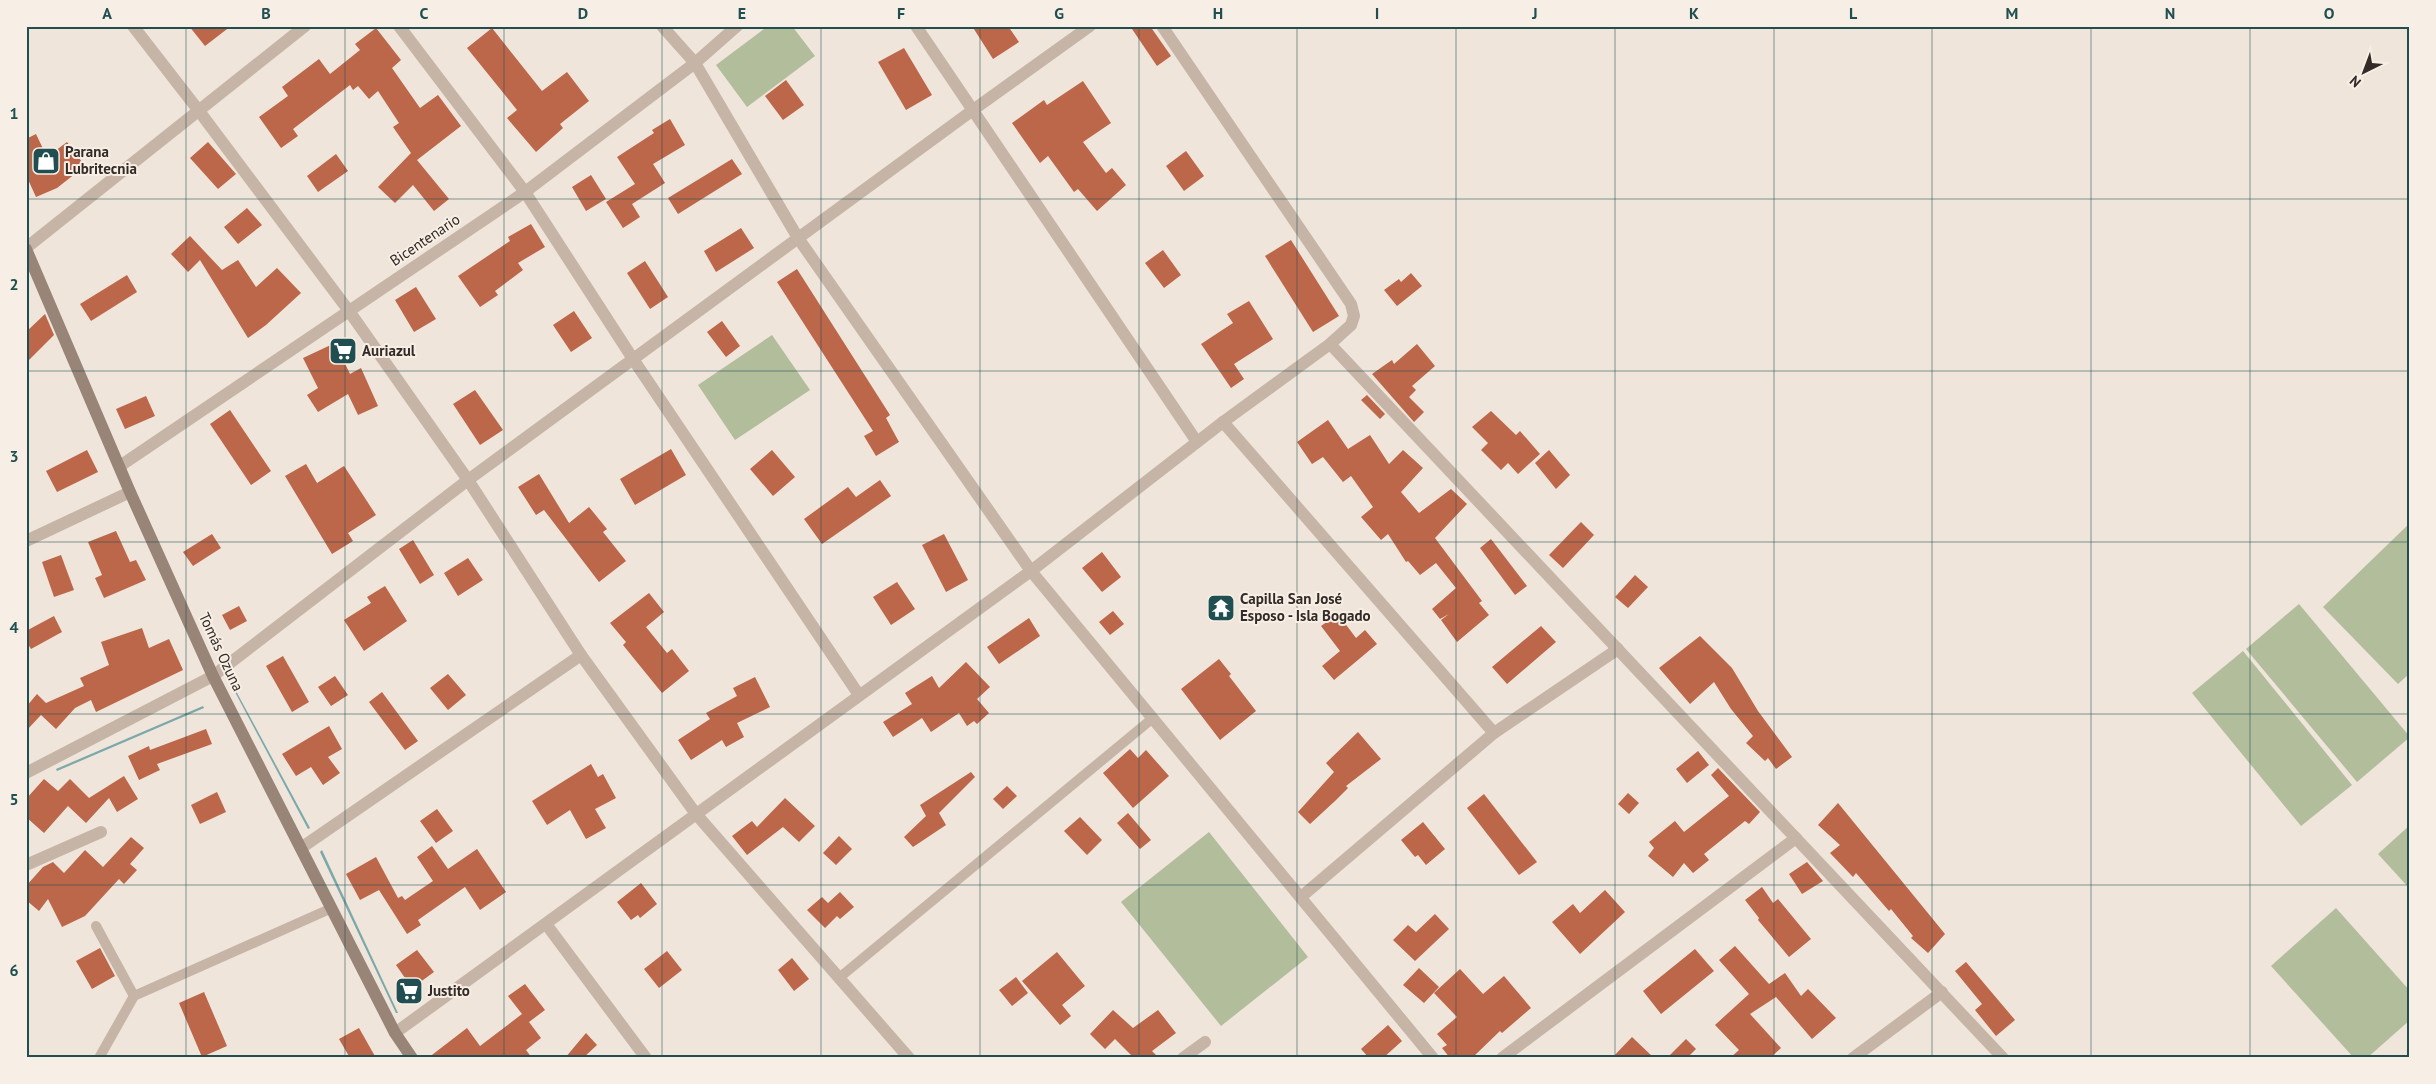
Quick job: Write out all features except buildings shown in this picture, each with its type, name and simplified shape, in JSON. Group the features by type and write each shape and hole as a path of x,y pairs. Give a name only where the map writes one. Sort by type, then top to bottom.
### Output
{"street":[{"path":"133,26 200,111 349,311 468,480 581,654 696,814 909,1058"},
{"path":"26,248 305,26"},
{"path":"398,26 525,192 633,359 859,696"},
{"path":"662,26 695,64 798,238 1030,571 1433,1058"},
{"name":"Bicentenario","path":"120,466 525,192 695,64 737,26"},
{"path":"916,26 1197,442"},
{"path":"26,773 213,676 468,480 1090,26"},
{"path":"395,1034 1030,571 1223,422 1330,344 1351,325 1354,316 1351,304 1162,26"},
{"name":"Tomás Ozuna","path":"26,248 130,492 213,676 395,1034 412,1058"},
{"path":"1330,344 2003,1058"},
{"path":"1223,422 1494,734"},
{"path":"26,542 130,492"},
{"path":"1301,898 1494,734 1618,649"},
{"path":"301,848 581,654"},
{"path":"26,865 100,832"},
{"path":"1502,1058 1796,838"},
{"path":"546,924 646,1058"},
{"path":"1853,1058 1942,992"},
{"path":"1183,1058 1205,1042"}],"lane":[{"path":"839,978 1153,718"},
{"path":"99,1058 134,996 332,908"},
{"path":"96,926 134,996"}],"green space":[{"path":"768,26 792,26 815,56 747,107 716,65"},
{"path":"772,335 810,390 735,440 698,385"},
{"path":"2410,523 2410,673 2398,684 2323,607"},
{"path":"2299,604 2410,737 2357,782 2246,649"},
{"path":"2243,651 2352,785 2301,826 2192,693"},
{"path":"2410,825 2410,889 2378,854"},
{"path":"1209,832 1308,957 1221,1026 1121,902"},
{"path":"2336,908 2410,991 2410,1020 2367,1058 2354,1058 2271,966"}],"water":[{"path":"236,691 310,828 308,829"},
{"path":"203,706 204,708 57,771 56,769"},
{"path":"322,850 398,1013 396,1013 320,852"}],"place":[{"name":"Parana Lubritecnia","path":"46,161"},
{"name":"Auriazul","path":"343,351"},
{"name":"Capilla San José Esposo - Isla Bogado","path":"1221,608"},
{"name":"Justito","path":"409,991"}]}
